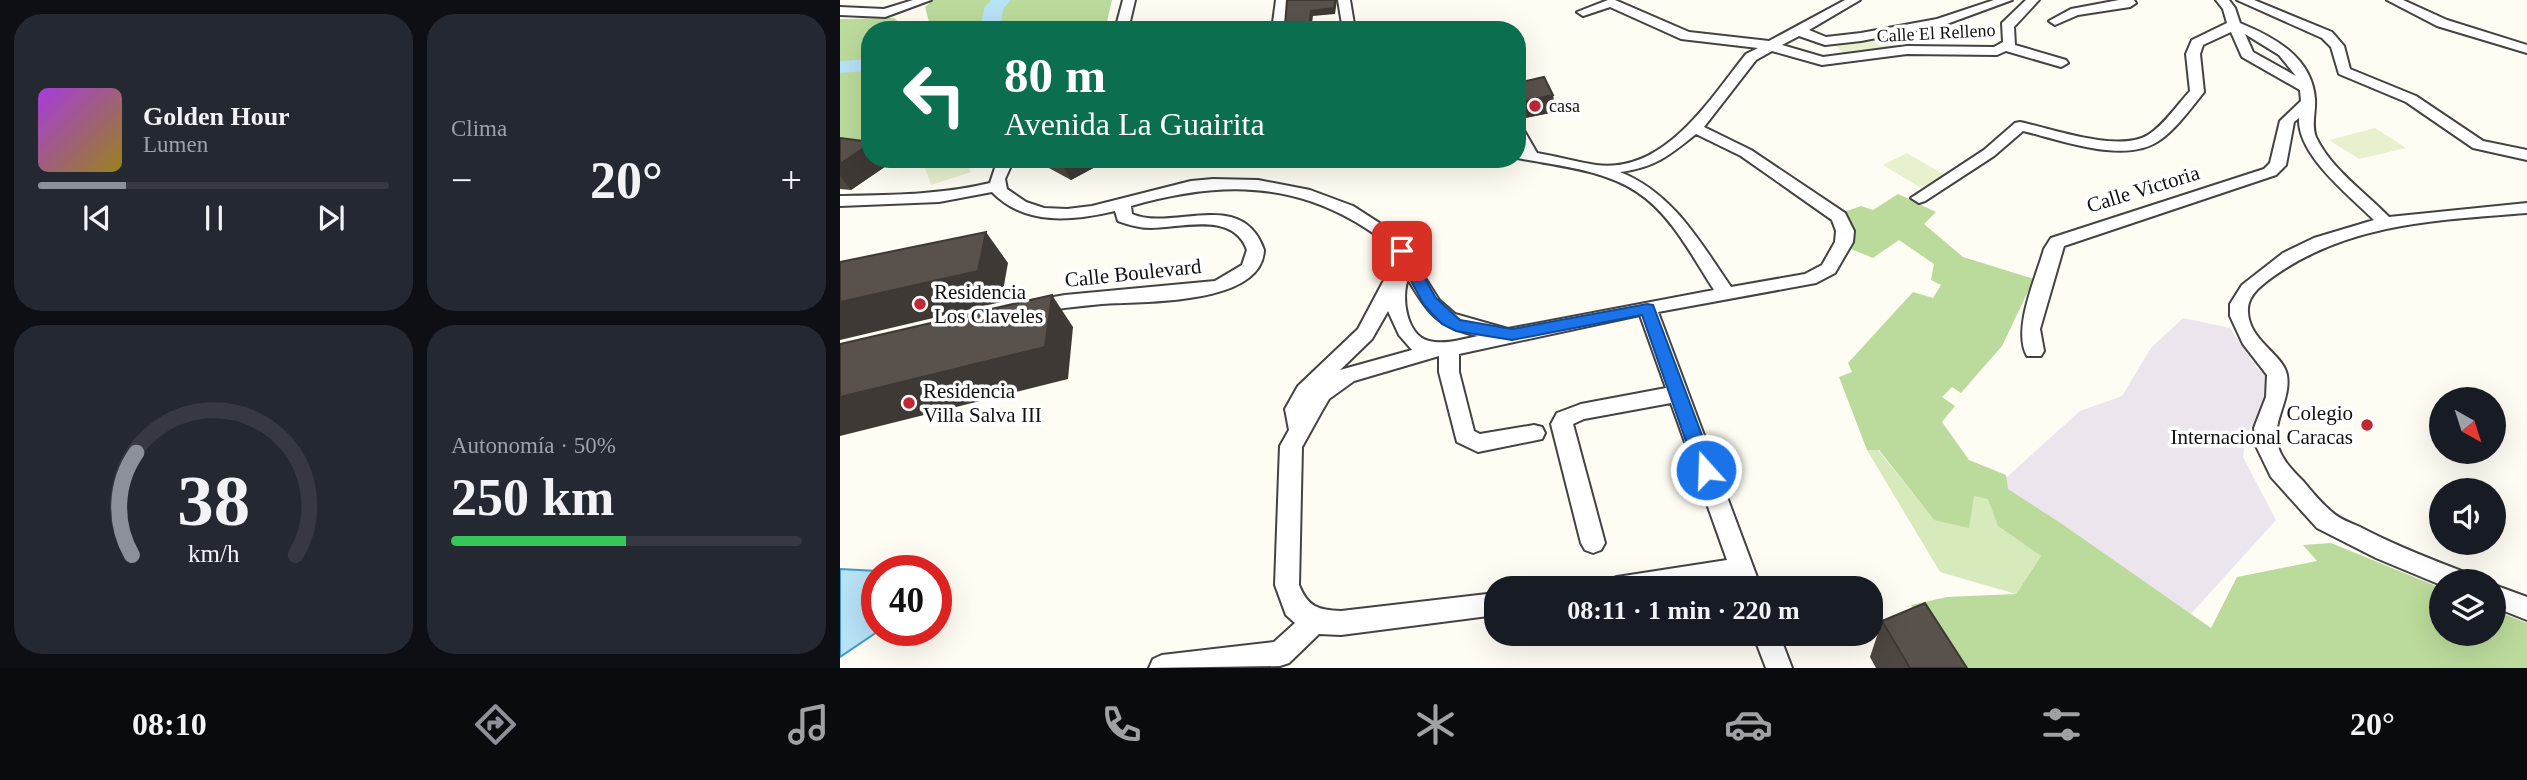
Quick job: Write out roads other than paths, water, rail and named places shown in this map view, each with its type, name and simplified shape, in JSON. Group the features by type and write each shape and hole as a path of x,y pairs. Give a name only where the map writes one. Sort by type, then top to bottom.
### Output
{"street":[{"path":"840,12 885,13 925,0"},
{"path":"1123,21 1129,0"},
{"path":"1279,21 1282,0"},
{"path":"1344,0 1348,21"},
{"path":"1597,170 1640,165 1658,156 1695,128 1751,57 1768,45 1854,0"},
{"path":"1796,30 1825,41 1861,37 1940,22 2006,0"},
{"name":"Calle El Relleno","path":"1583,12 1611,2 1686,36 1768,45 1824,61 1898,51 1993,51 2006,47 2011,42 2007,26 2033,0"},
{"path":"2055,21 2075,12 2130,4 2125,0"},
{"path":"2222,0 2229,8 2247,54 2307,95"},
{"path":"2243,0 2330,37 2337,46 2345,71 2411,99 2474,144 2527,155"},
{"path":"2393,0 2405,8 2442,23 2527,49"},
{"path":"1919,198 1989,153 2019,126 2118,147 2136,146 2151,140 2197,92 2193,51 2197,43 2234,25 2261,36 2287,54 2299,68 2307,95 2305,118 2312,144 2385,222"},
{"path":"2006,47 2061,63"},
{"name":"Calle Victoria","path":"2034,351 2030,329 2056,243 2072,235 2270,172 2278,165 2287,121 2307,95"},
{"path":"1484,605 1341,623 1314,622 1294,607 1287,585 1291,446 1321,394 1340,379 1415,351 1446,349 1810,279 1829,269 1844,242 1845,231 1839,217 1746,153 1695,128"},
{"path":"1526,154 1597,170 1642,188 1654,197 1680,229 1726,294"},
{"path":"1001,168 999,191 1019,207 1044,214 1069,214 1192,186 1236,184 1282,190 1329,202 1360,217 1395,241 1405,266 1416,276 1448,321 1456,325 1512,335"},
{"path":"840,201 929,199 965,195 998,186"},
{"name":"Calle Boulevard","path":"1016,310 1041,305 1201,290 1233,280 1253,264 1256,249 1253,242 1248,235 1228,223 1191,219 1136,224 1124,218 1122,203"},
{"path":"2429,569 2384,551 2325,521 2279,471 2267,446 2265,428 2276,397 2277,374 2247,336 2238,307 2245,290 2276,264 2330,237 2385,222 2527,208"},
{"path":"1405,266 1395,289 1394,302 1415,351"},
{"path":"1300,430 1295,408 1300,399 1316,380 1351,351 1367,332 1391,283 1405,266"},
{"path":"1415,351 1435,328 1437,309"},
{"path":"1647,309 1744,576"},
{"path":"1446,349 1448,372 1465,436 1478,443 1534,433"},
{"path":"1593,543 1562,424 1564,419 1581,412 1678,394"},
{"path":"2506,601 2527,609"},
{"path":"1162,668 1280,654 1314,622"},
{"path":"1771,646 1779,668"}],"water":[{"path":"840,569 861,570 861,643 840,657"}],"waterway":[{"path":"992,21 994,8 1002,0"},
{"path":"840,67 861,66"}],"place":[{"name":"casa","path":"1535,106"},
{"name":"Residencia Los Claveles","path":"920,304"},
{"name":"Residencia Villa Salva III","path":"909,403"},
{"name":"Colegio Internacional Caracas","path":"2367,425"}]}
